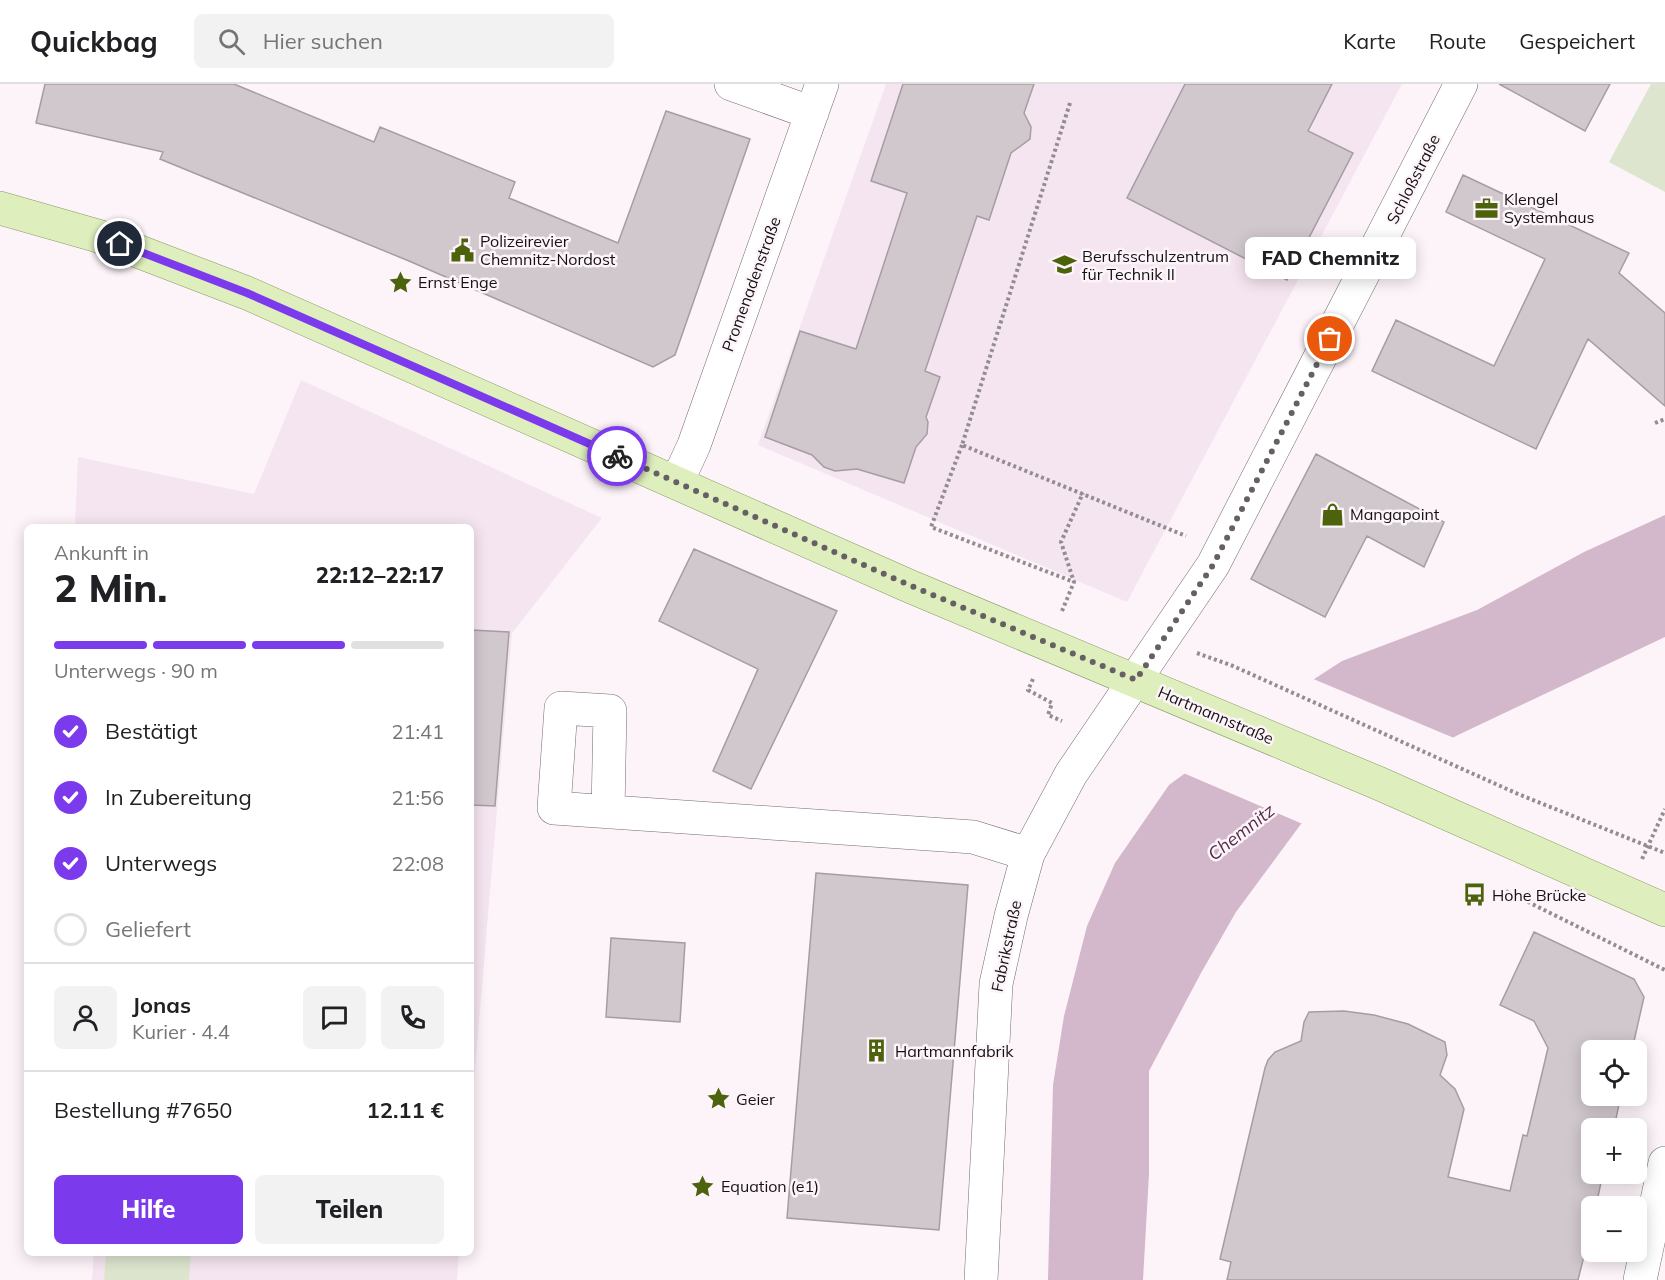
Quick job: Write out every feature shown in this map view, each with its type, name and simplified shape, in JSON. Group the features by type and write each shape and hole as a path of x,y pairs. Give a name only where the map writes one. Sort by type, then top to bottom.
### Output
{"main road":[{"name":"Hartmannstraße","path":"0,208 98,236 247,293 909,585 1378,783 1665,910"}],"street":[{"path":"731,84 817,99"},
{"name":"Schloßstraße","path":"1136,680 1213,565 1461,84"},
{"name":"Promenadenstraße","path":"677,482 694,445 817,99"},
{"name":"Fabrikstraße","path":"981,1280 996,984 1011,916 1028,854 1069,778 1136,680"},
{"path":"608,812 973,837 1028,854"},
{"path":"1640,1280 1665,1163"}],"path":[{"path":"1070,103 962,445 931,527 1074,582"},
{"path":"1655,423 1665,419"},
{"path":"962,445 1171,529"},
{"path":"1233,666 1518,794 1665,853"},
{"path":"1628,893 1665,809"},
{"path":"1506,891 1665,970"}],"shaded area":[{"name":"Berufsschulzentrum für Technik II","path":"886,84 1402,84 1127,602 758,445"},
{"path":"301,380 602,518 512,633 474,1081 474,524 75,524 78,457 254,494"},
{"path":"94,1256 459,1256 457,1280 92,1280"}],"green space":[{"path":"1651,84 1665,84 1665,192 1609,162"},
{"path":"106,1256 191,1256 189,1280 104,1280"}],"water":[{"name":"Chemnitz","path":"1665,515 1665,637 1458,735 1390,771 1301,824 1236,912 1149,1071 1149,1174 1143,1280 1048,1280 1053,1085 1064,1016 1087,926 1115,863 1169,785 1305,685 1342,661 1477,610 1584,552"}],"pier":[{"path":"1311,678 1454,738 1305,825 1181,772"}],"building":[{"path":"45,84 234,84 374,142 380,127 515,182 509,198 618,243 666,111 750,139 675,355 653,367 409,261 160,159 163,152 36,123"},
{"path":"903,84 1034,84 1024,113 1031,127 1030,139 1011,153 989,220 977,216 925,371 940,377 926,417 927,434 916,447 904,483 857,469 835,471 824,467 812,455 765,437 800,331 856,349 907,193 871,181"},
{"path":"1185,84 1332,84 1308,131 1353,153 1287,280 1127,198"},
{"path":"1499,84 1610,84 1585,131"},
{"path":"1463,175 1629,253 1619,273 1665,313 1665,406 1588,339 1536,449 1372,371 1396,320 1494,366 1545,259 1446,212"},
{"name":"Mangapoint","path":"1316,454 1444,522 1424,567 1367,536 1325,617 1251,579"},
{"path":"694,549 837,611 751,789 713,771 758,669 659,621"},
{"path":"474,630 509,632 495,806 474,805"},
{"name":"Hartmannfabrik","path":"816,873 968,885 939,1230 787,1218"},
{"path":"1534,932 1634,979 1644,997 1634,1040 1581,1040 1581,1106 1619,1106 1616,1118 1581,1118 1581,1184 1601,1184 1598,1196 1581,1196 1582,1262 1578,1280 1227,1280 1231,1262 1220,1259 1265,1068 1275,1052 1301,1041 1304,1022 1309,1012 1344,1011 1374,1015 1408,1024 1445,1042 1447,1055 1440,1075 1455,1089 1464,1109 1448,1177 1510,1191 1523,1135 1527,1136 1548,1048 1534,1021 1500,1005"},
{"path":"611,938 685,943 680,1022 606,1017"}],"way so far":[{"path":"617,456 909,585 1136,680 1213,565 1330,339"}],"place":[{"name":"Klengel Systemhaus","path":"1486,208"},
{"name":"Polizeirevier Chemnitz-Nordost","path":"462,250"},
{"name":"Berufsschulzentrum für Technik II","path":"1064,265"},
{"name":"Ernst Enge","path":"400,282"},
{"name":"FAD Chemnitz","path":"1330,339"},
{"name":"Mangapoint","path":"1332,514"},
{"name":"Hohe Brücke","path":"1474,895"},
{"name":"Hartmannfabrik","path":"877,1051"},
{"name":"Geier","path":"718,1099"},
{"name":"Equation (e1)","path":"703,1186"}],"route":[{"path":"120,244 247,293 617,456"}]}
